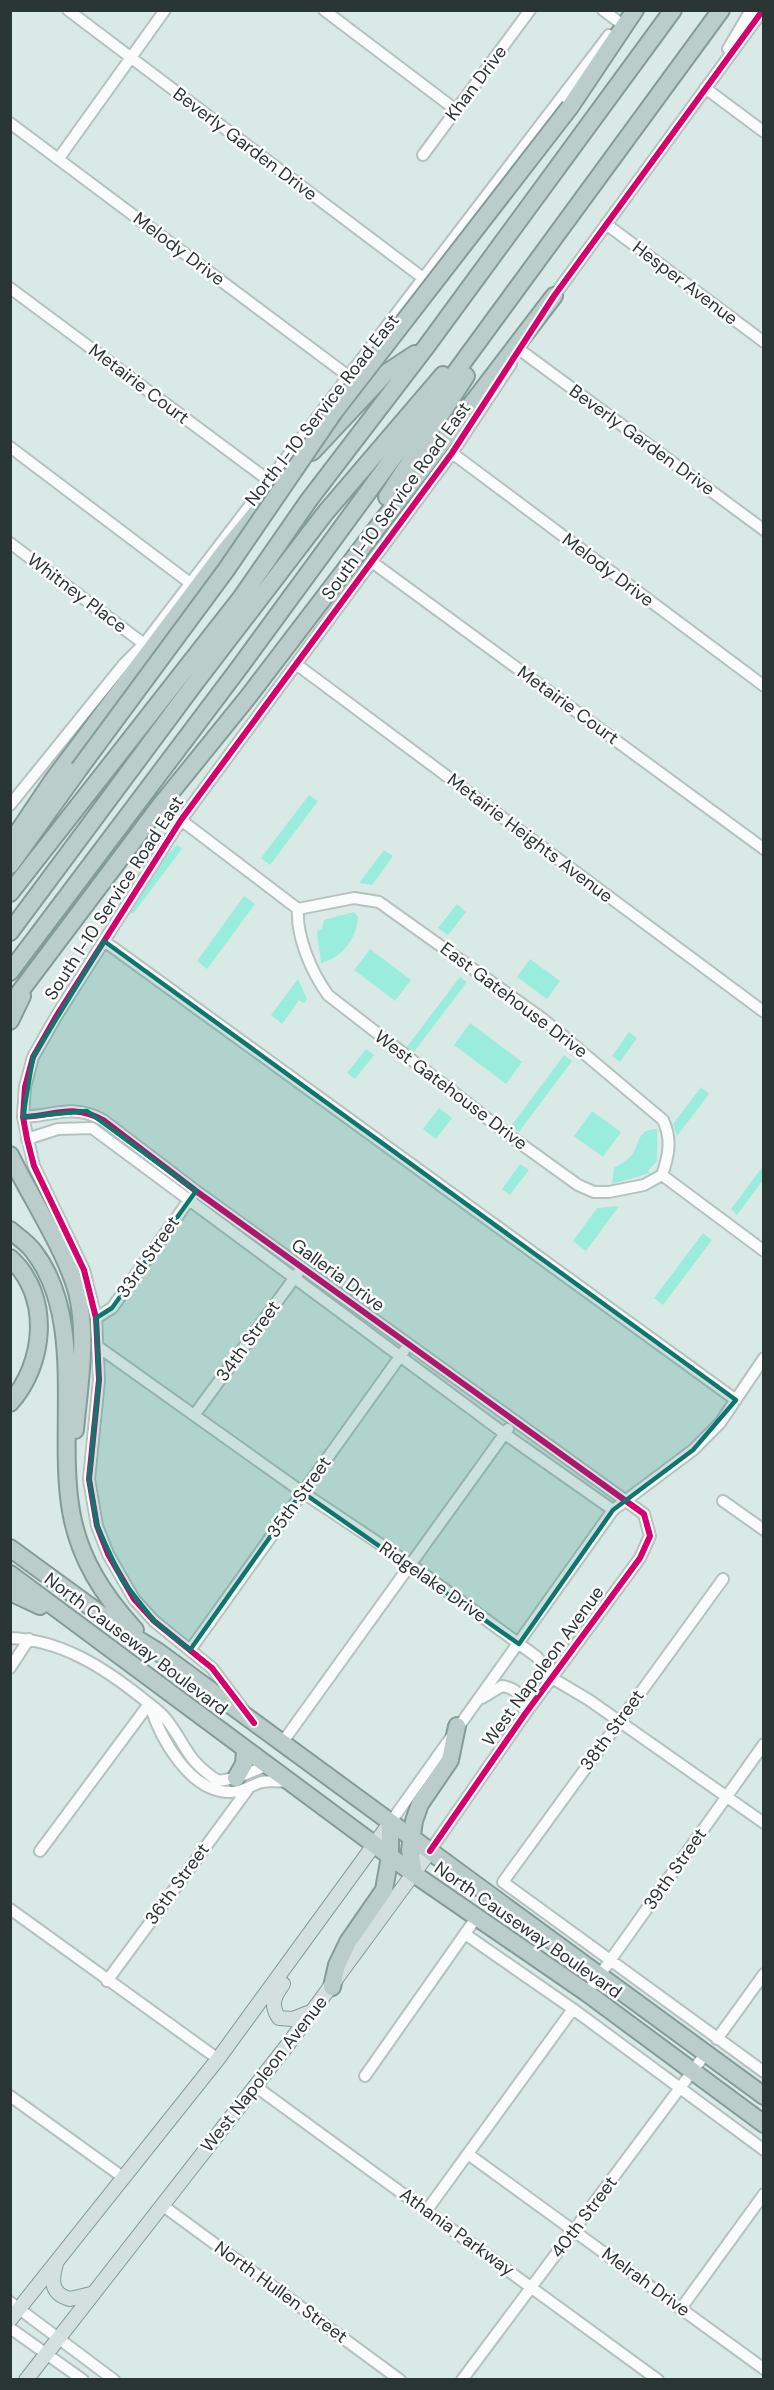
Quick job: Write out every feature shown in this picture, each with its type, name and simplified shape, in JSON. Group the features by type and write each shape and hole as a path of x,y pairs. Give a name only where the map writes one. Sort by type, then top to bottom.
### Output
{"highway":[{"path":"10,865 226,570 334,412 570,107 635,10"},
{"path":"10,893 234,607 309,500 426,347 673,10"},
{"path":"10,972 239,668 721,10"},
{"path":"304,620 440,418 525,278"},
{"path":"10,932 195,683 326,512 525,278"},
{"path":"10,1005 39,970 132,842 248,697 304,620 554,296"},
{"path":"10,844 53,780 224,552 264,503 386,373 426,347"},
{"path":"10,829 53,780"},
{"path":"10,1021 39,970"},
{"path":"10,1155 65,1262 77,1292 82,1327 68,1487"},
{"path":"10,1230 33,1251 50,1279 60,1308 68,1487 78,1541 102,1593 157,1651"},
{"path":"10,1257 26,1277 36,1301 40,1344 35,1362 22,1390 10,1403"},
{"name":"North Causeway Boulevard","path":"10,1548 121,1629 157,1651 764,2096"},
{"name":"North Causeway Boulevard","path":"10,1574 375,1846 587,1993 692,2073 764,2124"},
{"path":"10,1593 27,1598 85,1631"},
{"path":"414,1874 411,1838 420,1804 450,1760 457,1726"},
{"path":"242,1783 244,1764 241,1747 261,1748 282,1743"},
{"path":"268,1765 280,1761 292,1764 340,1798 364,1803"},
{"path":"332,1987 337,1965 348,1942 384,1890 390,1856 390,1823"}],"main road":[{"name":"West Napoleon Avenue","path":"13,2310 124,2178 218,2059 390,1823"},
{"name":"West Napoleon Avenue","path":"26,2379 314,2011 430,1851"},
{"path":"314,2011 286,2020 279,2018 274,2010 273,2001 324,1926 327,1912"},
{"path":"59,2256 52,2284 56,2291 70,2299 91,2294"}],"street":[{"name":"Beverly Garden Drive","path":"68,10 423,278"},
{"path":"59,158 165,10"},
{"path":"324,10 456,110"},
{"name":"Khan Drive","path":"423,155 530,10"},
{"path":"603,10 619,22"},
{"name":"North I-10 Service Road East","path":"10,805 144,644 347,375 398,314 423,278 518,158 628,10"},
{"path":"751,10 705,88 764,132"},
{"name":"South I-10 Service Road East","path":"254,1723 212,1668 154,1621 135,1599 108,1554 97,1526 89,1479 99,1380 96,1318 84,1270 34,1166 27,1139 23,1117 25,1087 33,1057 182,820 452,453 554,296 763,10"},
{"name":"Melody Drive","path":"10,123 347,375"},
{"name":"Hesper Avenue","path":"606,224 764,342"},
{"name":"Metairie Court","path":"10,288 268,480"},
{"name":"Beverly Garden Drive","path":"520,350 764,530"},
{"path":"10,447 189,584"},
{"name":"Melody Drive","path":"452,453 764,686"},
{"name":"Whitney Place","path":"10,543 144,644"},
{"name":"Metairie Court","path":"372,562 764,849"},
{"name":"Metairie Heights Avenue","path":"296,664 764,1012"},
{"path":"182,820 298,909"},
{"name":"East Gatehouse Drive","path":"298,909 354,898 379,902 543,1019 663,1120 668,1131 669,1144 668,1158 662,1175"},
{"name":"West Gatehouse Drive","path":"298,909 309,963 314,975 328,995 510,1136 578,1185 594,1192 644,1185 662,1175"},
{"path":"104,941 736,1400"},
{"name":"Galleria Drive","path":"23,1117 43,1116 70,1110 87,1111 103,1120 196,1191 408,1345 626,1498"},
{"name":"Galleria Drive","path":"27,1139 58,1129 92,1128 505,1434 613,1510"},
{"path":"662,1175 764,1251"},
{"name":"33rd Street","path":"96,1318 112,1308 196,1191"},
{"name":"34th Street","path":"195,1414 302,1268"},
{"name":"35th Street","path":"190,1650 408,1345"},
{"name":"Ridgelake Drive","path":"97,1346 302,1492 410,1564 519,1644 546,1666 552,1678 619,1721 764,1823"},
{"name":"West Napoleon Avenue","path":"390,1823 613,1510 693,1450 720,1423 764,1358"},
{"path":"282,1743 514,1421"},
{"name":"West Napoleon Avenue","path":"430,1851 525,1714 640,1558 650,1536 644,1514 626,1498"},
{"path":"723,1501 764,1530"},
{"name":"38th Street","path":"503,1882 723,1579"},
{"path":"10,1638 29,1639 75,1653 150,1704 166,1718 187,1754 200,1769 218,1781 291,1782"},
{"path":"10,1668 29,1639"},
{"path":"469,1711 488,1693 502,1686 514,1688 520,1693 525,1714"},
{"path":"150,1704 156,1724 176,1760 201,1782 219,1792 234,1792 242,1783 268,1765"},
{"path":"40,1851 150,1704"},
{"name":"39th Street","path":"587,1993 764,1744"},
{"name":"36th Street","path":"107,1981 220,1824 242,1783"},
{"name":"North Causeway Boulevard","path":"503,1882 764,2072"},
{"path":"10,1909 218,2059"},
{"path":"365,2076 476,1918"},
{"path":"465,1934 573,2009 764,2150"},
{"path":"717,2039 764,1974"},
{"path":"427,2210 573,2009"},
{"name":"40th Street","path":"462,2379 706,2053"},
{"name":"Athania Parkway","path":"255,2086 658,2379"},
{"path":"10,2096 124,2178"},
{"name":"Melrah Drive","path":"468,2154 682,2307 764,2369"},
{"path":"682,2307 764,2194"},
{"name":"North Hullen Street","path":"162,2205 400,2379"},
{"path":"13,2310 114,2379"},
{"path":"10,2328 82,2379"}],"highlighted area":[{"path":"104,941 736,1400 693,1450 613,1510 519,1644 302,1492 190,1650 154,1621 122,1580 97,1526 89,1479 99,1380 96,1318 112,1308 196,1191 87,1111 23,1117 33,1057"}],"green space":[{"path":"309,795 318,801 270,865 261,858"},
{"path":"177,845 182,849 133,914 127,910 160,862"},
{"path":"384,850 393,856 372,885 359,883"},
{"path":"244,896 255,904 207,969 197,961"},
{"path":"457,904 466,912 448,935 438,928"},
{"path":"354,912 358,917 357,925 347,946 336,957 321,963 317,931 322,929 324,920"},
{"path":"370,949 411,980 395,1001 354,970"},
{"path":"530,959 560,981 547,999 517,977"},
{"path":"460,977 467,982 413,1053 406,1048"},
{"path":"298,979 307,999 304,1003 299,1000 282,1024 271,1015"},
{"path":"470,1023 522,1062 506,1084 454,1045"},
{"path":"629,1032 637,1038 620,1062 612,1056"},
{"path":"366,1049 374,1055 355,1079 347,1073"},
{"path":"564,1055 572,1061 519,1132 511,1126"},
{"path":"701,1087 709,1094 677,1136 673,1124"},
{"path":"439,1108 452,1118 436,1139 423,1129"},
{"path":"592,1111 621,1132 603,1157 574,1136"},
{"path":"657,1129 657,1161 648,1171 650,1173 612,1184 614,1168 631,1156 642,1134"},
{"path":"520,1164 529,1170 510,1195 502,1189"},
{"path":"763,1166 763,1180 737,1215 731,1209"},
{"path":"619,1206 586,1251 573,1241 597,1208"},
{"path":"703,1233 712,1240 663,1305 654,1298"}],"cycle path":[{"path":"254,1723 212,1668 154,1621 134,1599 108,1554 97,1526 89,1479 99,1380 96,1318 84,1270 34,1166 27,1139 23,1117 25,1087 33,1057 57,1015 181,820 452,453 554,296 763,10"},
{"path":"23,1117 73,1111 103,1120 196,1191 644,1514 650,1536 640,1558 525,1714 430,1851"}]}
